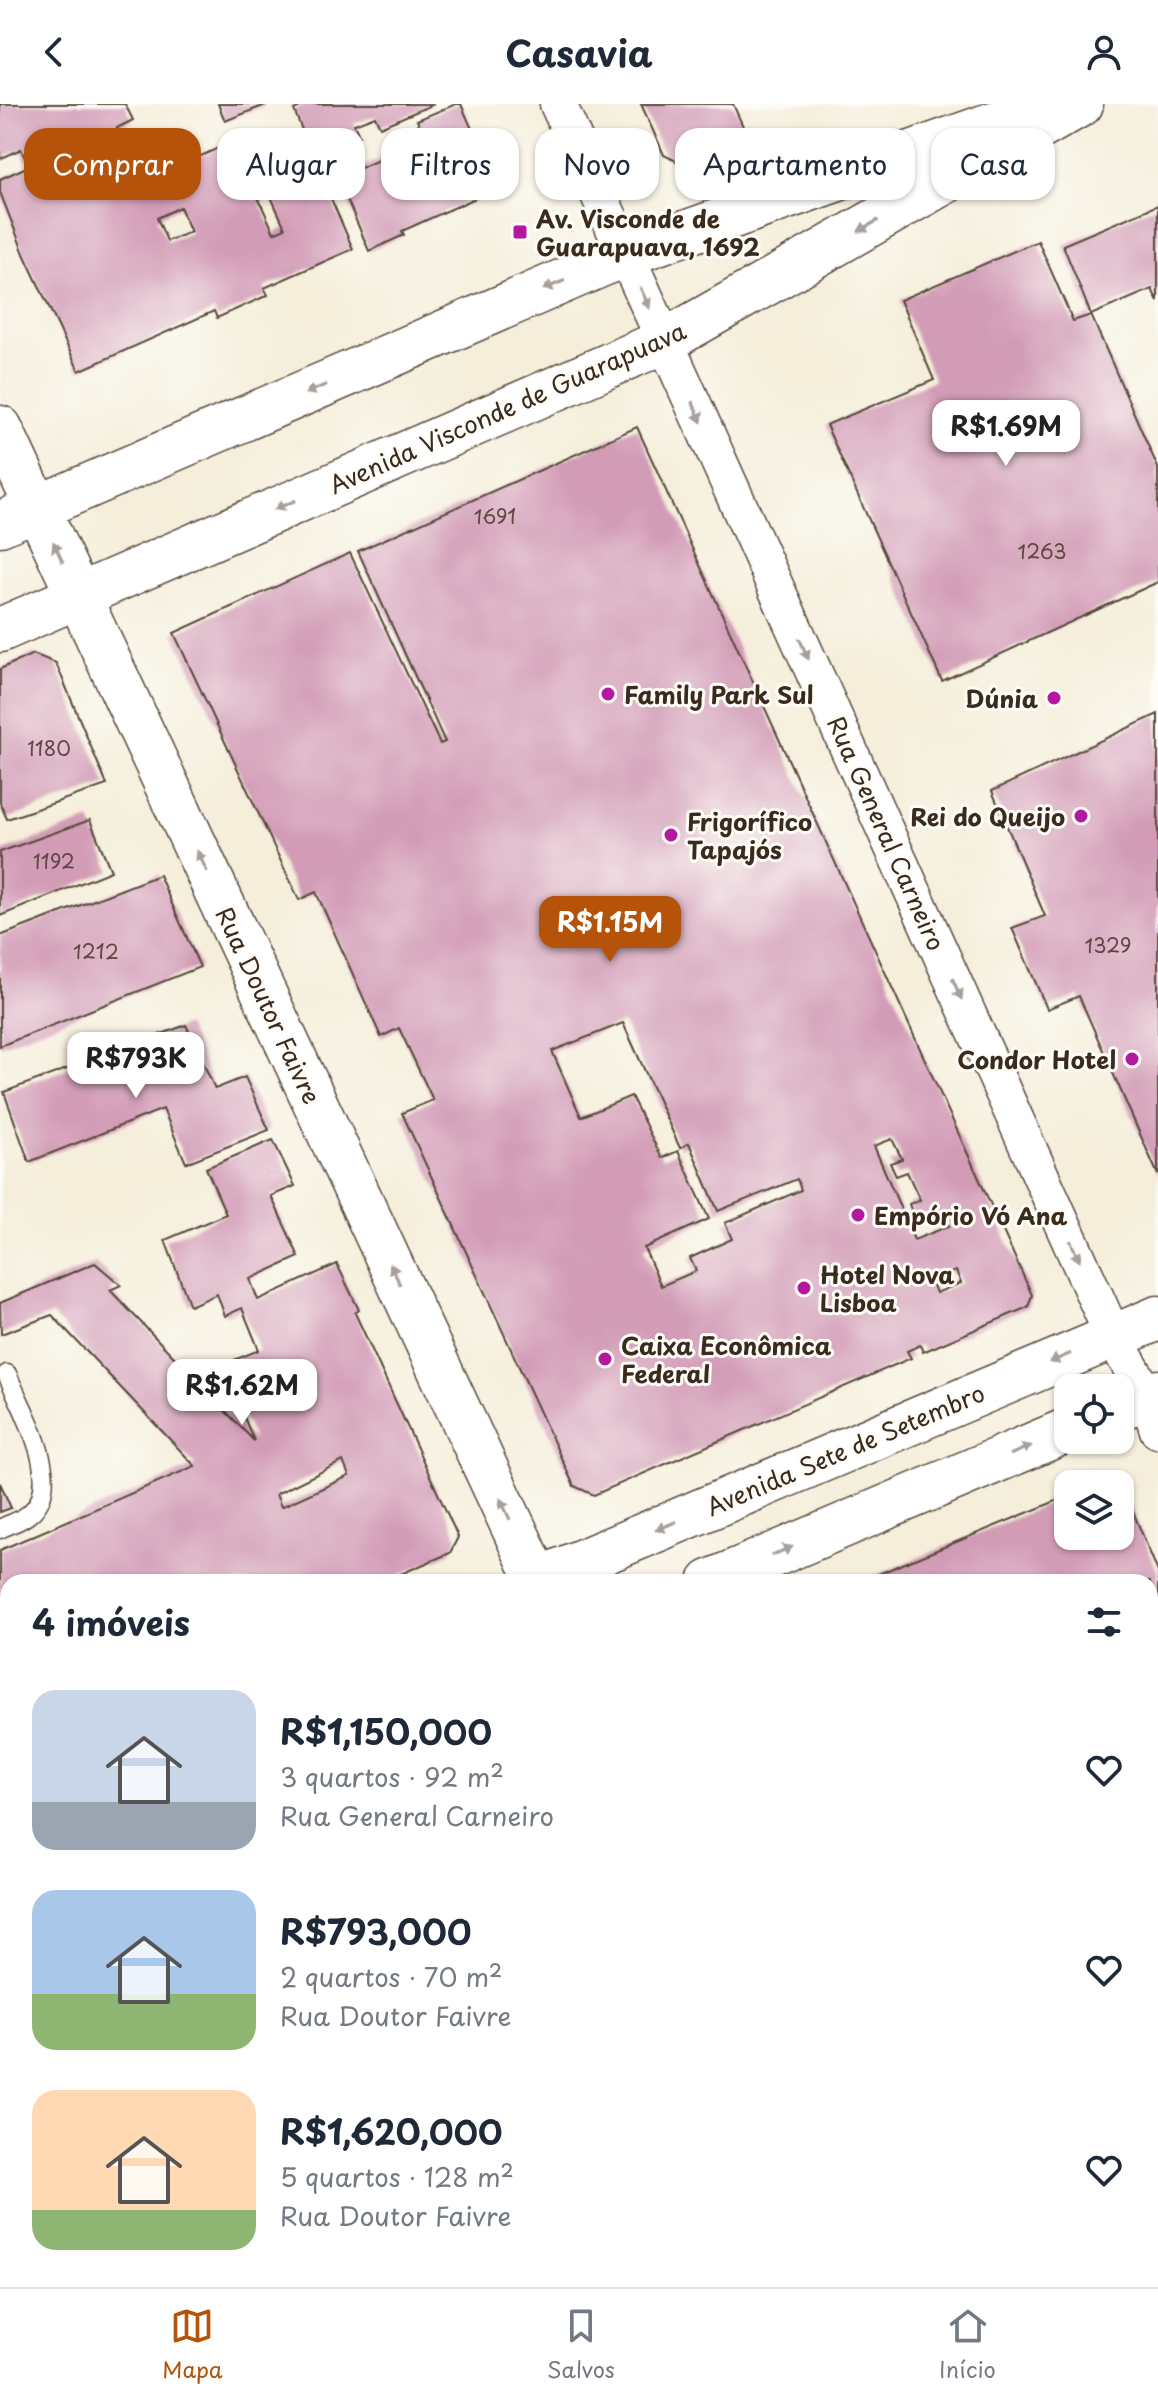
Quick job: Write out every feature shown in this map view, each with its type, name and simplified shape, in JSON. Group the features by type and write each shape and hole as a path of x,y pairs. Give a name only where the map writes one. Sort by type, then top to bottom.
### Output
{"main road":[{"path":"19,517 626,254 1048,104"},
{"name":"Avenida Visconde de Guarapuava","path":"0,630 665,341 1081,104"},
{"name":"Rua Doutor Faivre","path":"0,428 19,517 78,595 534,1574"},
{"name":"Avenida Sete de Setembro","path":"553,1574 1158,1318"},
{"path":"729,1574 1054,1436"}],"street":[{"name":"Rua General Carneiro","path":"558,104 1146,1406"}],"lane":[{"path":"0,1529 30,1514 45,1489 42,1458 7,1374"}],"building":[{"path":"0,104 125,104 133,120 117,128 24,128 24,155 21,149 0,159"},
{"path":"218,104 268,104 225,121"},
{"path":"305,104 434,104 380,127 375,116 354,124 356,128 301,128 294,110"},
{"path":"461,104 472,128 420,128 417,120"},
{"path":"641,104 733,104 744,128 675,128 675,160 664,155 659,144 659,128 652,128"},
{"path":"217,149 217,200 259,200 274,233 285,228 272,200 332,200 353,249 264,288 268,295 217,318 214,311 79,371 25,256 0,192 0,179 24,168 24,200 201,200 201,156","holes":["180,207 191,232 167,241 157,218"]},
{"path":"381,159 381,200 471,200 402,231 404,235 369,251 347,200 365,200 365,166"},
{"path":"1158,205 1158,302 1152,289 1091,315 1063,245"},
{"path":"1038,241 1073,321 1091,315 1158,468 1158,582 942,681 826,425 934,380 900,300"},
{"path":"637,427 1032,1295 1028,1307 923,1352 920,1345 907,1351 911,1358 594,1495 574,1486 402,1113 433,1100 399,1028 381,1037 316,892 299,900 174,633 350,553 440,744 445,742 358,551","holes":["623,1023 680,1148 689,1143 718,1211 797,1179 801,1190 725,1223 732,1239 690,1258 696,1271 661,1286 644,1248 709,1219 678,1151 662,1158 631,1096 581,1117 552,1051","892,1139 902,1159 890,1163 896,1176 907,1172 920,1200 909,1204 914,1218 926,1214 930,1225 946,1219 949,1226 914,1240 874,1146","956,1271 961,1283 936,1293 931,1280"]},
{"path":"33,654 56,663 107,785 7,819 0,803 0,669"},
{"path":"1158,714 1158,1175 1079,996 1047,1009 1012,928 1045,916 992,791"},
{"path":"90,820 111,871 0,916 0,852"},
{"path":"159,875 200,967 0,1046 0,936"},
{"path":"186,1025 215,1089 245,1077 269,1130 186,1163 163,1109 29,1162 4,1092"},
{"path":"273,1140 295,1186 271,1196 299,1257 250,1279 258,1300 337,1264 359,1310 355,1313 458,1537 450,1553 401,1574 0,1574 0,1550 195,1466 52,1315 1,1334 0,1303 95,1263 121,1285 110,1290 254,1441 222,1365 259,1350 242,1308 225,1316 217,1294 190,1306 165,1240 226,1214 206,1168","holes":["343,1461 349,1476 281,1507 276,1494"]},
{"path":"0,1483 11,1508 0,1512"},
{"path":"1054,1502 1054,1550 1134,1550 1134,1514 1158,1572 1158,1574 878,1574"}],"place":[{"name":"Av. Visconde de Guarapuava, 1692","path":"520,232"},
{"name":"Family Park Sul","path":"608,694"},
{"name":"Dúnia","path":"1054,698"},
{"name":"Rei do Queijo","path":"1081,816"},
{"name":"Frigorífico Tapajós","path":"671,835"},
{"name":"Condor Hotel","path":"1132,1059"},
{"name":"Empório Vó Ana","path":"858,1215"},
{"name":"Hotel Nova Lisboa","path":"804,1288"},
{"name":"Caixa Econômica Federal","path":"605,1359"}]}
